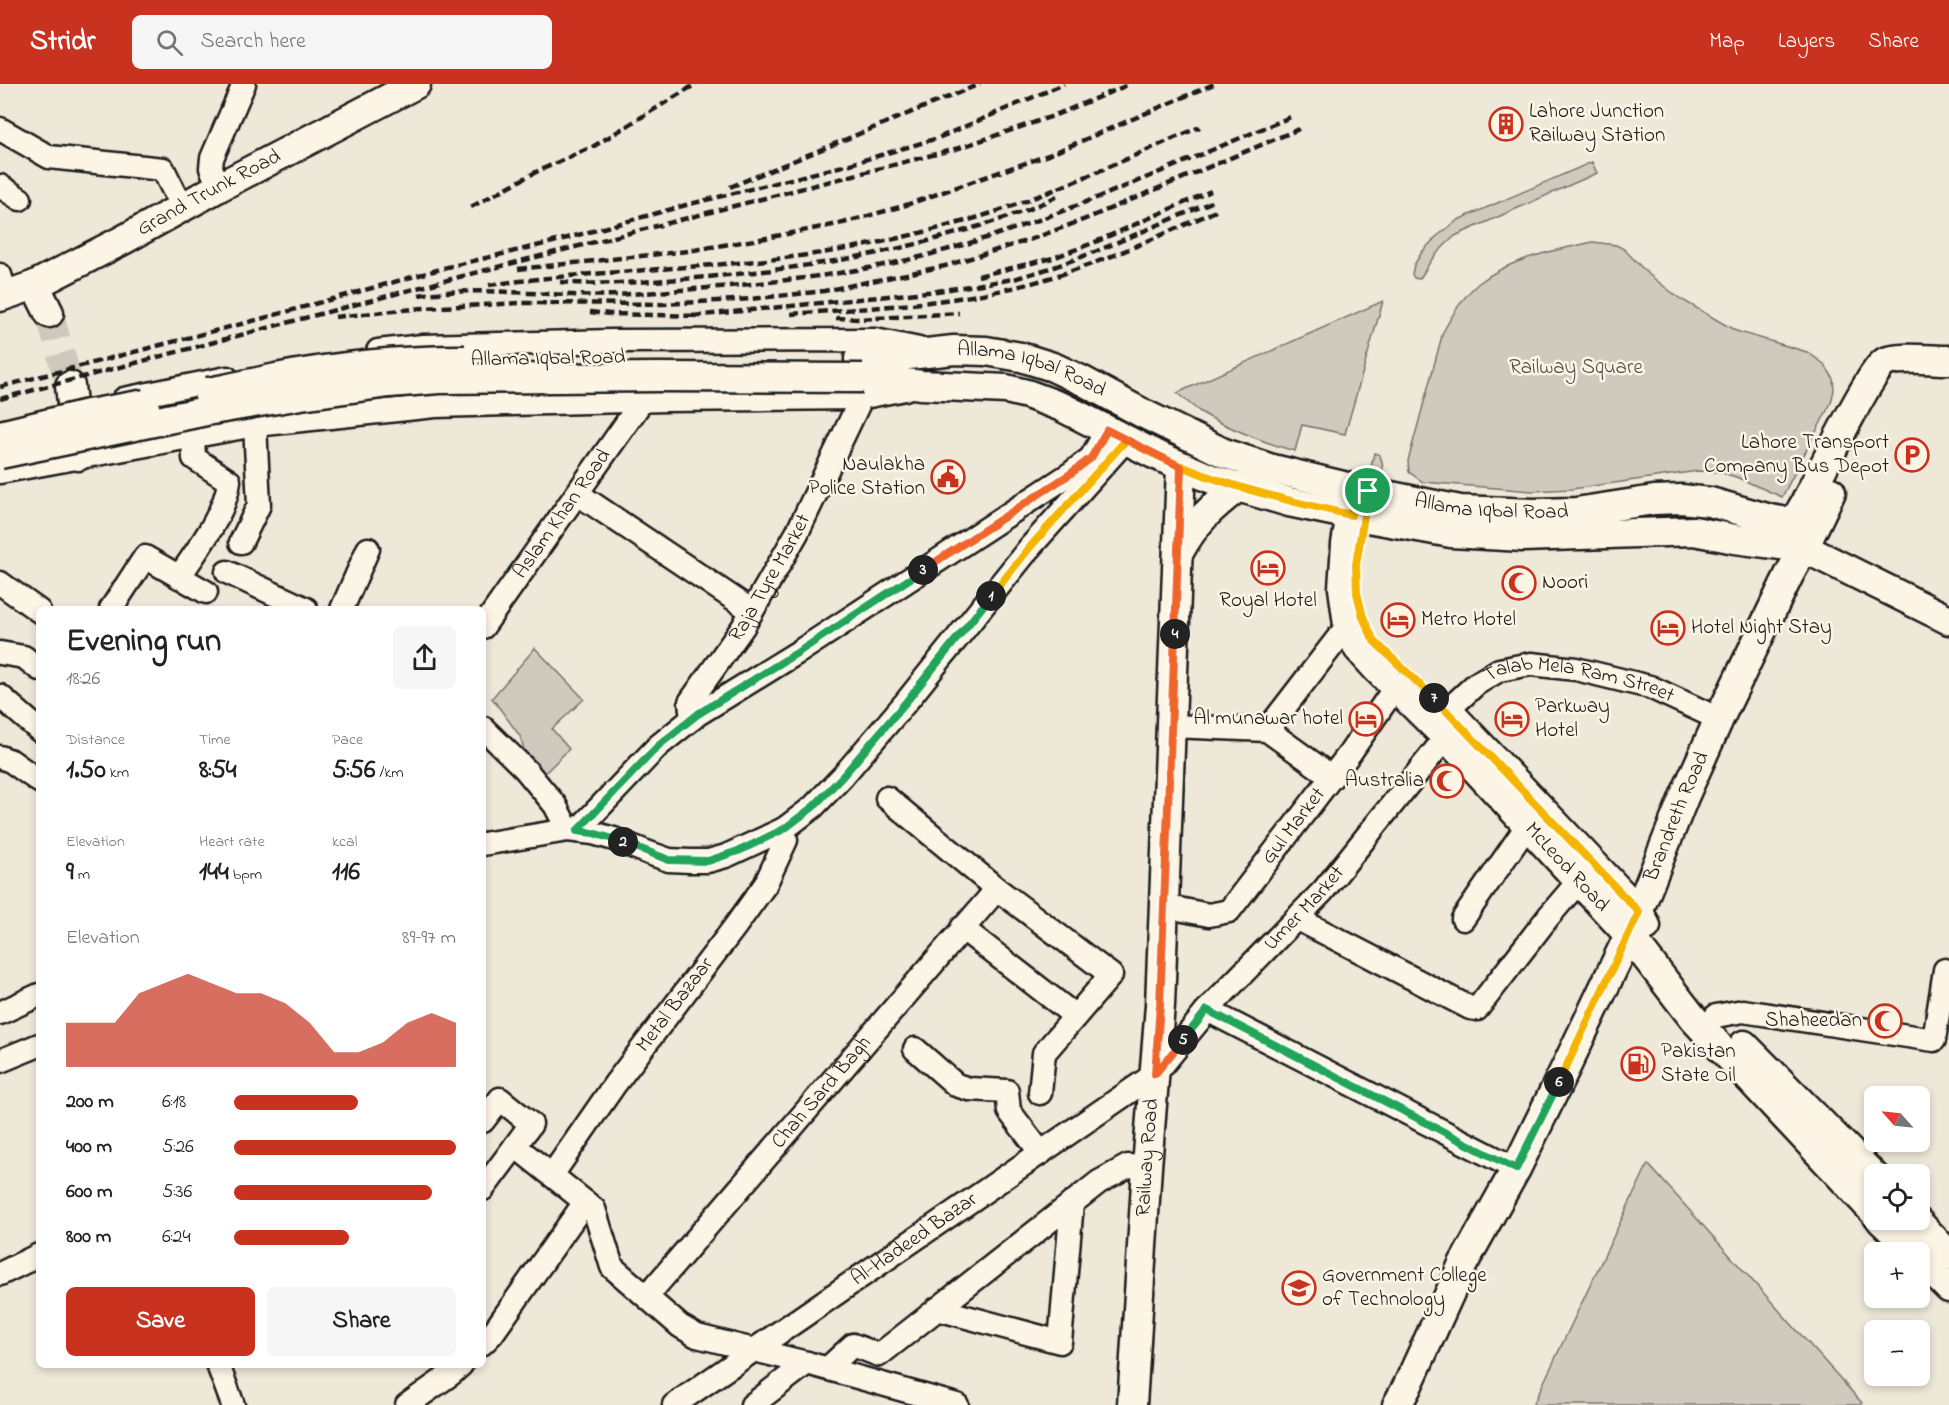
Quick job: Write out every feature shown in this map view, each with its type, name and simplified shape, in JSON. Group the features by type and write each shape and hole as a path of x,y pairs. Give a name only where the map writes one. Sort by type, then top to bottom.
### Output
{"main road":[{"name":"Grand Trunk Road","path":"2,289 35,285 416,84"},
{"path":"35,285 49,313"},
{"name":"Allama Iqbal Road","path":"0,454 195,413 389,383 485,378 860,378 881,358 954,350 986,351 1022,357 1053,367 1224,453 1360,503 1461,533 1523,537 1694,531 1804,548 1949,620"},
{"name":"Allama Iqbal Road","path":"0,435 83,415 277,378 384,363 424,360 650,358 921,385 1006,389 1062,407 1181,467 1214,480 1288,502 1360,503 1534,513 1576,512 1654,500 1681,499 1710,502 1788,522 1797,517 1871,377 1882,363 1899,360 1949,360"},
{"name":"Brandreth Road","path":"1397,1405 1407,1388 1463,1264 1516,1169 1634,923 1684,796 1788,575 1804,548 1899,360"},
{"path":"71,398 78,456"},
{"name":"Railway Road","path":"1132,1405 1160,1005 1181,467"},
{"name":"Railway Road","path":"1179,552 1189,533 1203,516 1238,487"},
{"name":"McLeod Road","path":"1360,503 1343,577 1348,625 1358,648 1396,686 1447,724 1527,826 1578,882 1634,923 1700,1025 1864,1198"},
{"name":"McLeod Road","path":"1360,503 1356,581 1360,605 1367,628 1374,641 1447,724 1657,948 1716,1016 1864,1167"},
{"name":"McLeod Road","path":"1894,1230 1905,1242"},
{"path":"1924,1230 1941,1252 1949,1288"}],"street":[{"path":"219,187 211,168 212,158 244,84"},
{"path":"0,129 49,157 163,169 182,207"},
{"path":"0,186 20,199"},
{"path":"0,428 71,398 423,346 612,341 874,340 935,352"},
{"path":"0,472 255,425 435,406 642,400 860,378"},
{"name":"Raja Tyre Market","path":"692,719 690,702 752,611 801,526 858,405 860,378"},
{"name":"Aslam Khan Road","path":"486,623 642,400"},
{"path":"241,542 259,505 255,425"},
{"path":"572,831 658,746 692,719 1070,474 1117,435"},
{"path":"486,843 572,831 593,833 614,839 669,860 708,861 726,856 784,829 813,807 842,777 899,710 1117,435"},
{"path":"179,577 208,532 228,495 229,482 194,459 193,436"},
{"path":"578,494 752,611"},
{"path":"343,606 368,549"},
{"path":"113,606 146,557 206,592"},
{"path":"226,572 299,606"},
{"path":"0,583 36,609"},
{"path":"1267,730 1348,625"},
{"path":"0,653 24,657 36,667"},
{"name":"Talab Mela Ram Street","path":"1447,724 1476,684 1499,670 1531,664 1576,669 1650,687 1719,719"},
{"name":"Gul Market","path":"1163,906 1209,915 1229,911 1332,777 1396,686"},
{"path":"3,701 36,728"},
{"name":"Umer Market","path":"1155,1074 1207,1010 1323,891 1447,724"},
{"path":"1171,726 1267,730 1332,777"},
{"path":"486,731 525,770 555,805 572,831"},
{"path":"0,757 12,761 36,779"},
{"path":"887,798 997,889 1111,975 1044,1053 1040,1093"},
{"path":"1463,919 1527,826"},
{"name":"Metal Bazaar","path":"552,1175 615,1084 765,885 786,840 784,829"},
{"path":"1296,918 1374,960 1470,1008 1477,1009 1578,882"},
{"name":"Chah Sard Bagh","path":"647,1296 997,889"},
{"path":"962,928 1075,1016"},
{"path":"1716,1016 1743,1011 1934,1040 1945,970"},
{"path":"0,1013 36,996"},
{"path":"1207,1010 1516,1169"},
{"path":"0,1061 36,1046"},
{"path":"915,1048 956,1085 969,1089 1007,1091 1009,1111 1041,1153"},
{"name":"Al-Hadeed Bazar","path":"674,1405 1155,1074"},
{"path":"486,1117 500,1099 531,1124 486,1182"},
{"path":"515,1146 594,1209 612,1267 680,1326 697,1336 817,1365 901,1397 957,1405"},
{"path":"752,1405 853,1345 879,1355 1099,1182 1128,1166 1147,1167"},
{"path":"486,1340 585,1202"},
{"path":"937,1309 1060,1342 1072,1203"},
{"path":"0,1274 36,1256"},
{"path":"219,1368 233,1405"},
{"path":"407,1405 458,1368"}],"green space":[{"path":"1592,162 1597,173 1455,236 1430,262 1419,279 1414,278 1412,274 1414,265 1422,252 1436,237 1458,220"},
{"name":"Railway Square","path":"1593,242 1616,245 1624,249 1647,273 1679,298 1736,331 1807,352 1824,364 1833,379 1834,390 1831,403 1782,497 1719,472 1698,471 1572,489 1532,491 1423,482 1409,472 1408,461 1443,332 1463,299 1479,283 1505,267 1534,256"},
{"path":"1383,301 1345,434 1302,425 1295,451 1220,422 1199,411 1177,393"},
{"path":"1374,453 1380,455 1384,483 1368,481"},
{"path":"535,648 584,699 552,729 569,749 542,776 528,762 520,736 492,698"},
{"path":"1648,1164 1862,1403 1860,1405 1533,1405"}],"tunnel":[{"path":"49,313 70,386"}],"railway":[{"path":"471,207 536,172 594,146 696,84"},
{"path":"730,187 980,84"},
{"path":"0,387 448,267 847,165 938,138 1064,84"},
{"path":"0,399 459,277 959,148 1053,116 1130,84"},
{"path":"518,269 688,251 843,223 903,206 1051,154 1214,84"},
{"path":"419,295 469,291 618,295 770,282 883,265 968,244 1063,211 1293,116"},
{"path":"489,285 777,259 887,241 934,230 1021,203 1200,127"},
{"path":"335,317 423,308 521,303 664,304 751,299 824,291 945,266 1032,239 1088,218 1299,129"},
{"path":"978,276 1053,258 1093,243 1211,191"},
{"path":"560,282 645,282 831,262 897,249 963,231 1025,211 1061,194"},
{"path":"693,316 937,291 1014,279 1097,251 1214,201"},
{"path":"791,314 925,303 1024,285 1097,262 1216,211"},
{"path":"590,312 701,316"},
{"path":"836,318 860,319 959,313"}],"place":[{"name":"Lahore Junction Railway Station","path":"1506,124"},
{"name":"Lahore Transport Company Bus Depot","path":"1912,455"},
{"name":"Naulakha Police Station","path":"948,477"},
{"name":"Royal Hotel","path":"1268,568"},
{"name":"Noori","path":"1519,583"},
{"name":"Metro Hotel","path":"1398,620"},
{"name":"Hotel Night Stay","path":"1668,628"},
{"name":"Al munawar hotel","path":"1366,719"},
{"name":"Parkway Hotel","path":"1512,719"},
{"name":"Australia","path":"1447,781"},
{"name":"Shaheedan","path":"1885,1021"},
{"name":"Pakistan State Oil","path":"1638,1064"},
{"name":"Government College of Technology","path":"1299,1288"}],"route":[{"path":"1368,491 1356,489 1351,515 1288,502 1214,480 1181,467 1126,440 1031,546 906,702 842,777 813,807 784,829 741,850 708,861 669,860 614,839 577,831 658,746 698,714 800,651 1070,474 1091,458 1107,430 1181,467 1160,1005 1155,1074 1207,1010 1516,1169 1568,1065 1639,912 1448,710 1374,641 1363,617 1356,581 1356,565 1368,491"}]}
